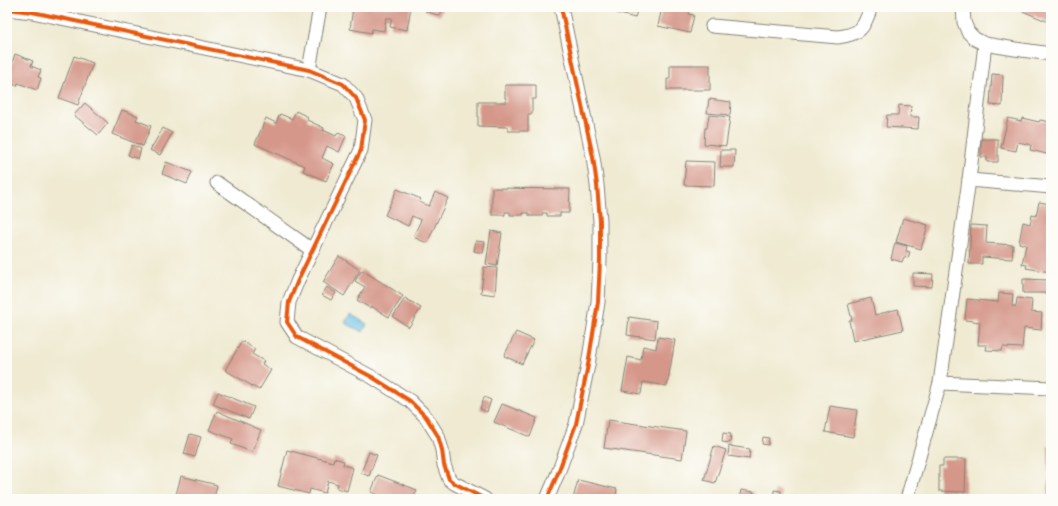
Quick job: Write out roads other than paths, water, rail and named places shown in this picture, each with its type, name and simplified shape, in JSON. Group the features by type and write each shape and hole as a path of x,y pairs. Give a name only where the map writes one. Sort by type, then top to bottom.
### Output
{"street":[{"path":"309,70 320,7"},
{"path":"547,499 576,424 588,365 598,302 600,260 600,221 593,157 561,7"},
{"path":"712,26 838,37 858,32 864,26 871,7"},
{"path":"963,7 964,22 968,32 975,39 985,44 1051,54"},
{"path":"7,9 32,12 309,70 343,84 356,98 365,120 361,150 298,280 289,302 287,322 297,337 372,377 410,401 426,417 438,436 449,479 484,499"},
{"path":"907,499 940,383 969,180 985,44"},
{"path":"969,180 1051,187"},
{"path":"217,183 312,250"},
{"path":"940,383 1051,388"}],"water":[{"path":"350,314 367,324 363,332 345,323"}]}
